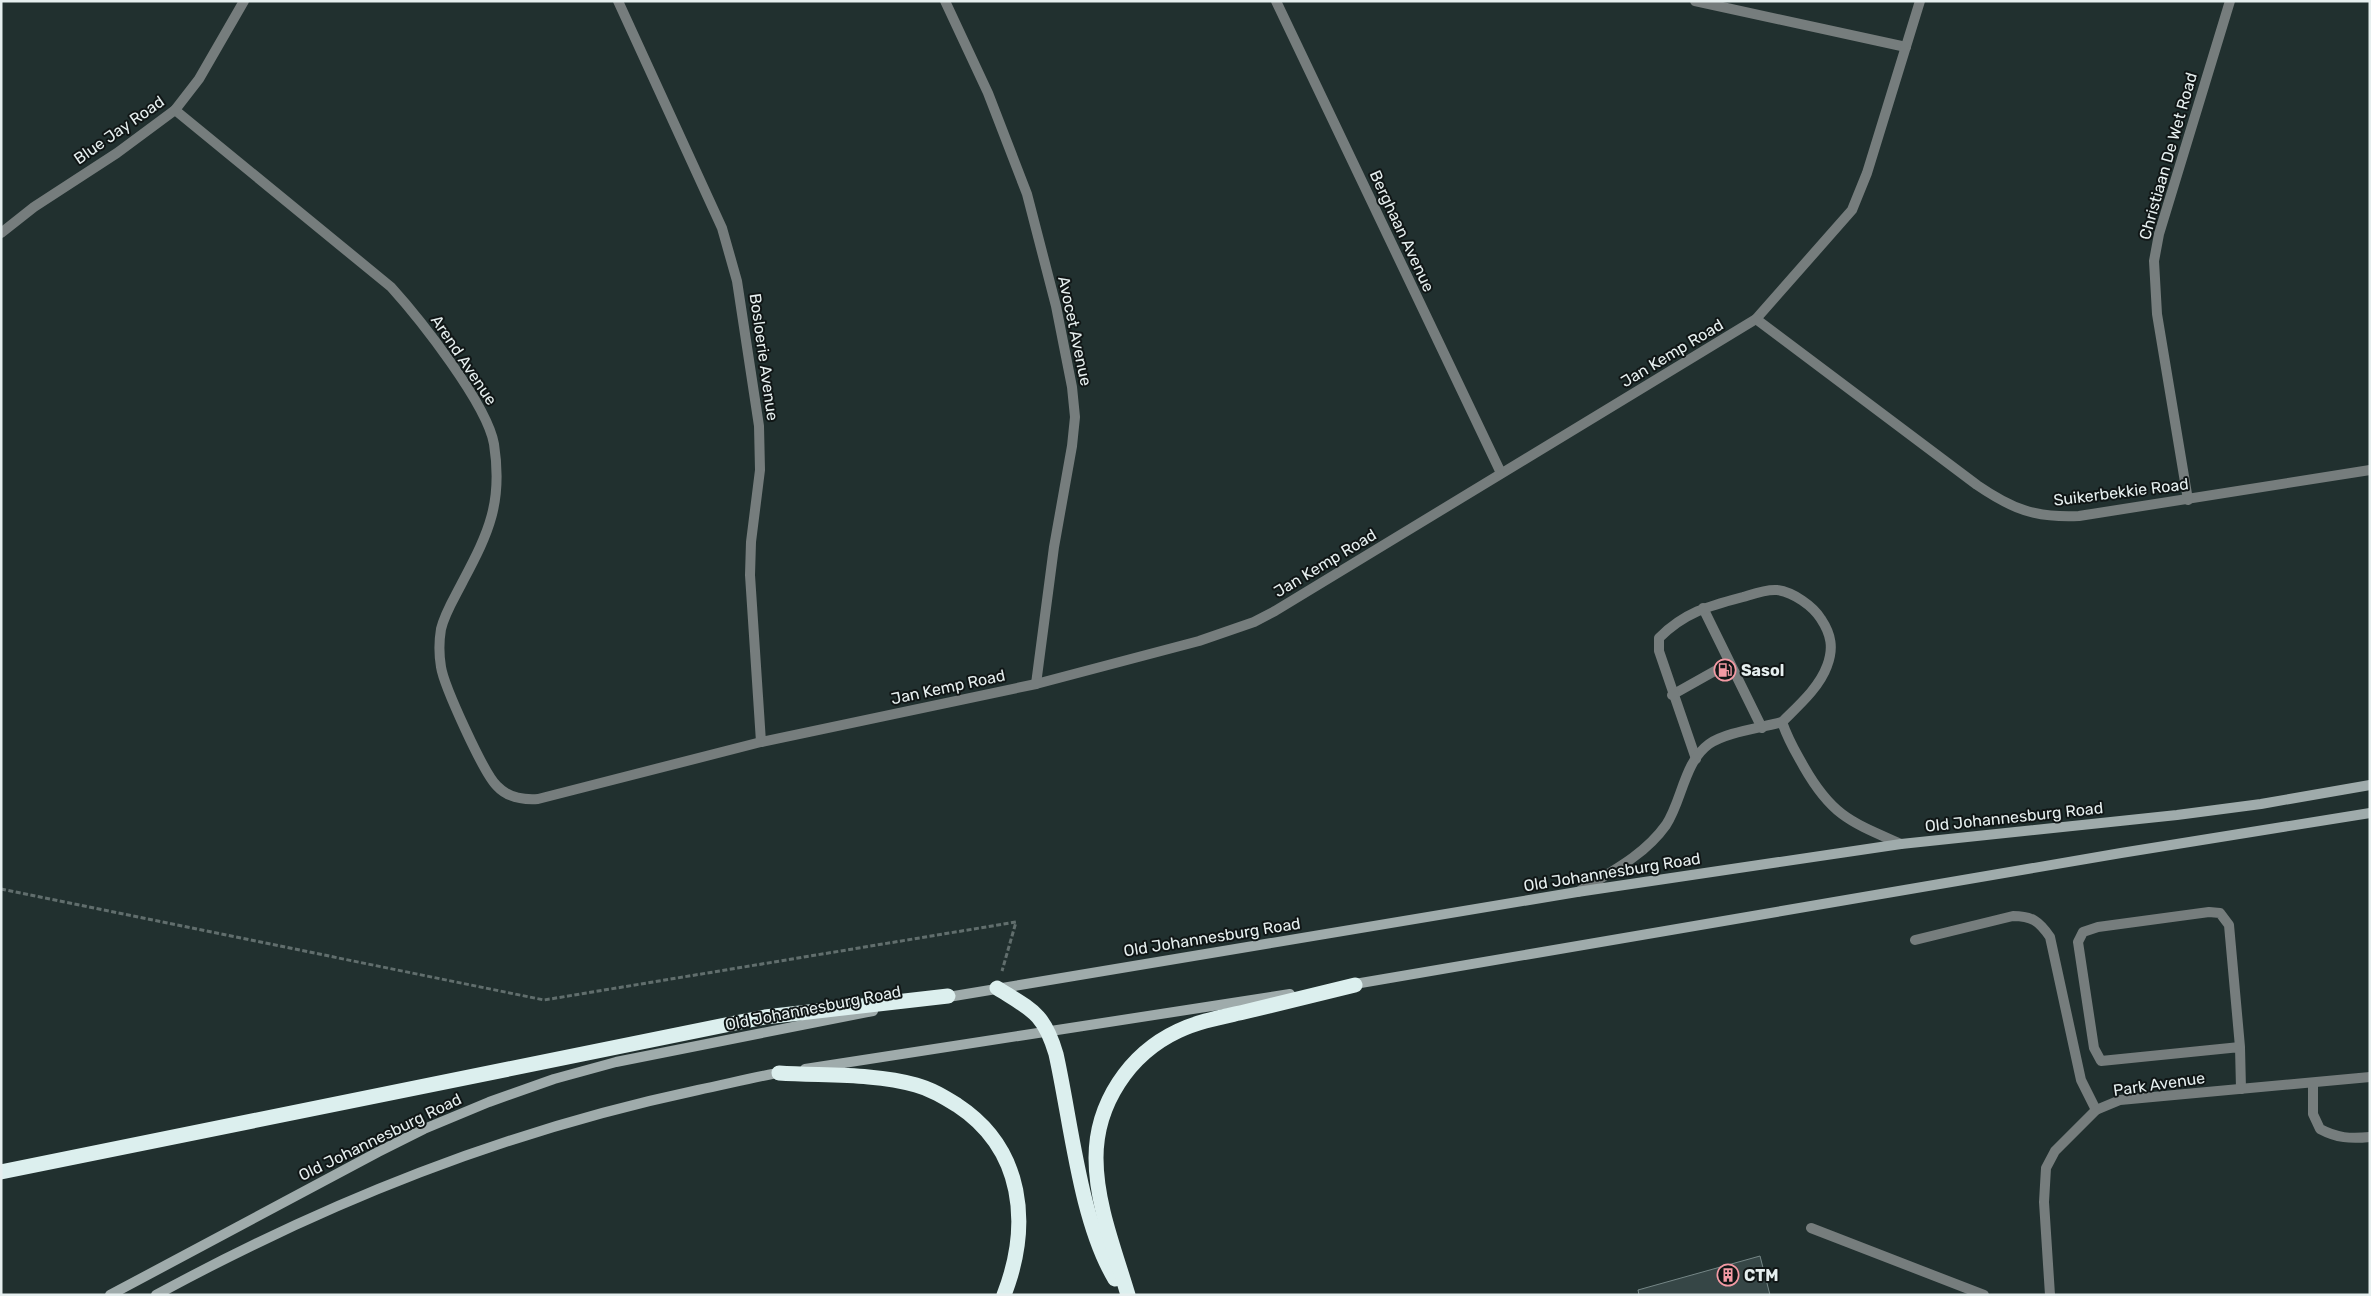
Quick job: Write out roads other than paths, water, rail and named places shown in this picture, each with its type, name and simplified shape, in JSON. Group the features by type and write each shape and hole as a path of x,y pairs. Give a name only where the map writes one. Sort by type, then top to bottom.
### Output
{"highway":[{"path":"1126,1295 1099,1191 1096,1158 1104,1112 1115,1088 1126,1071 1157,1044 1178,1031 1208,1021 1355,984"},
{"path":"997,988 1033,1010 1049,1031 1058,1062 1086,1200 1098,1241 1113,1274 1126,1295"},
{"path":"1,1172 765,1017 948,996"},
{"path":"779,1073 891,1080 917,1085 946,1098 966,1111 984,1128 1001,1150 1012,1174 1019,1200 1020,1226 1017,1252 1004,1295"}],"main road":[{"name":"Old Johannesburg Road","path":"110,1295 424,1129 554,1078 616,1062 948,996 1577,892 1901,844 2178,815 2261,804 2370,784"},
{"path":"158,1294 316,1214 463,1155 546,1128 651,1100 779,1073 1355,984 2121,853 2370,813"}],"street":[{"name":"Blue Jay Road","path":"1,234 34,206 117,153 175,110 199,79 244,1"},
{"name":"Bosloerie Avenue","path":"618,1 722,228 737,280 748,337 759,426 760,470 751,542 750,575 761,742"},
{"name":"Avocet Avenue","path":"945,1 988,93 1027,194 1056,306 1072,387 1075,417 1072,446 1054,547 1036,684"},
{"name":"Berghaan Avenue","path":"1276,1 1501,473"},
{"path":"1695,1 1906,48"},
{"name":"Jan Kemp Road","path":"508,795 538,800 761,742 1036,684 1199,641 1254,622 1756,319 1842,224 1852,210 1861,192 1920,1"},
{"name":"Christiaan De Wet Road","path":"2188,500 2157,314 2154,261 2159,234 2230,1"},
{"name":"Arend Avenue","path":"175,110 391,288 412,310 479,406 488,426 495,459 494,510 486,538 444,620 440,656 444,679 483,767 496,786 508,795"},
{"name":"Suikerbekkie Road","path":"1756,319 1976,485 2006,504 2033,514 2065,516 2188,500 2370,470"},
{"path":"1577,892 1624,863 1654,839 1675,810 1696,759 1708,745 1718,739 1782,722 1810,694 1827,666 1832,645 1828,630 1817,614 1794,596 1777,590 1759,592 1703,608 1674,623 1660,638 1659,651 1672,695 1696,759"},
{"path":"1703,608 1762,728"},
{"path":"1672,695 1729,663"},
{"path":"1782,722 1790,746 1819,793 1833,808 1865,828 1901,844"},
{"path":"2240,1047 2101,1061 2094,1048 2078,942 2083,932 2210,912 2220,913 2230,925 2240,1047 2241,1089"},
{"path":"1915,940 2013,916 2028,916 2040,923 2050,937 2081,1080 2096,1110"},
{"name":"Park Avenue","path":"2050,1295 2044,1202 2046,1168 2055,1151 2096,1110 2120,1100 2370,1077"},
{"path":"2313,1083 2313,1114 2320,1129 2334,1136 2350,1139 2370,1137"},
{"path":"1811,1228 1984,1295"}],"place":[{"name":"Sasol","path":"1725,670"},
{"name":"CTM","path":"1728,1275"}]}
